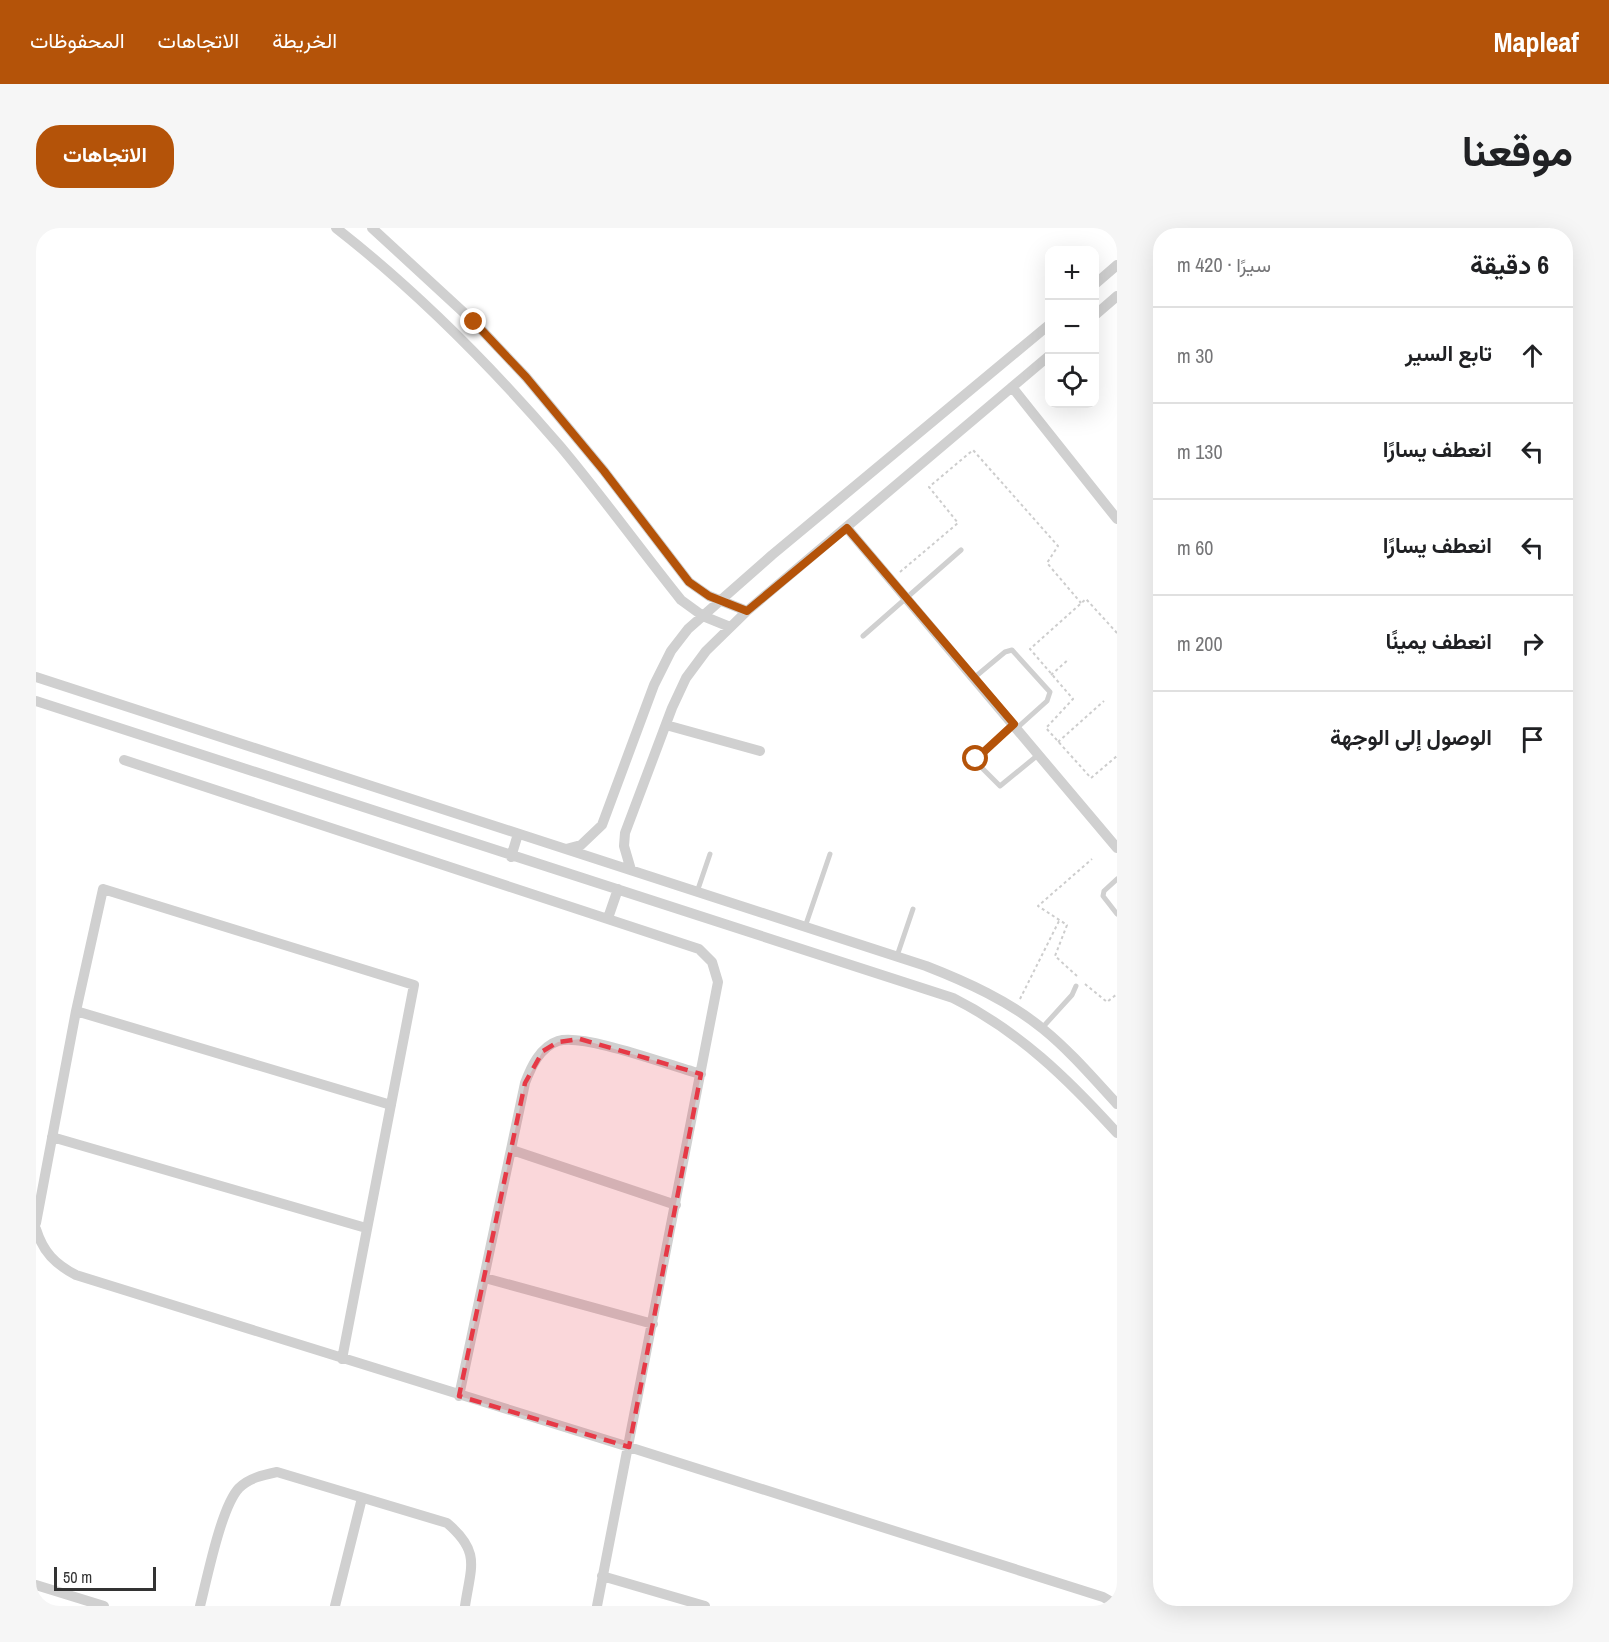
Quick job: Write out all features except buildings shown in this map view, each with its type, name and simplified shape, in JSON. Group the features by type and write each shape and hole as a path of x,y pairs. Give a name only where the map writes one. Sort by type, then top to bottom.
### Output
{"street":[{"path":"336,228 404,285 511,391 591,484 681,600 703,616 730,627"},
{"path":"372,228 427,277 519,369 604,471 689,582 720,601 747,611"},
{"path":"1099,281 1117,265"},
{"path":"1099,312 1117,296"},
{"path":"566,849 581,845 602,825 662,668 679,639 720,601 1045,328"},
{"path":"631,870 624,846 626,832 686,678 706,651 747,611 1045,359"},
{"path":"1011,387 1117,519"},
{"path":"847,528 1117,848"},
{"path":"36,677 897,956 957,978 1015,1010 1042,1028 1082,1064 1117,1104"},
{"path":"36,701 953,998 1006,1028 1031,1047 1117,1133"},
{"path":"666,725 760,751"},
{"path":"124,760 699,949 712,962 718,982 597,1606"},
{"path":"511,856 518,834"},
{"path":"663,903 669,883"},
{"path":"36,1223 75,1011 103,889 414,985 342,1359"},
{"path":"608,918 618,889"},
{"path":"75,1011 391,1105"},
{"path":"459,1396 529,1073 543,1052 558,1041 580,1039 701,1074"},
{"path":"1104,1119 1117,1109"},
{"path":"52,1137 366,1228"},
{"path":"512,1150 676,1205"},
{"path":"36,1228 49,1256 76,1275 459,1396 629,1446 1103,1598 1117,1605"},
{"path":"485,1278 653,1324"},
{"path":"200,1606 228,1506 239,1488 256,1476 277,1472 447,1523 465,1538 471,1555 465,1606"},
{"path":"335,1606 362,1498"},
{"path":"602,1576 705,1606"},
{"path":"36,1585 78,1602 104,1606"}],"lane":[{"path":"862,636 961,550"},
{"path":"975,677 1005,652 1012,650 1050,692 1047,701 978,756 976,762 1000,786 1039,754"},
{"path":"697,892 710,854"},
{"path":"805,927 830,854"},
{"path":"1117,879 1106,889 1103,896 1117,914"},
{"path":"897,956 913,909"},
{"path":"1042,1028 1072,995 1076,986"}],"path":[{"path":"891,579 958,523 929,487 973,450 1058,546 1047,563 1081,603"},
{"path":"1117,633 1087,600 1030,648 1074,700 1045,727 1091,778 1117,756"},
{"path":"1052,675 1069,659"},
{"path":"1058,742 1104,701"},
{"path":"1092,859 1038,906 1067,927 1055,954 1057,958 1107,1002 1117,994"},
{"path":"1015,1010 1060,920"}],"highlighted area":[{"path":"580,1039 701,1074 629,1447 459,1396 525,1083 543,1051 558,1042"}],"route":[{"path":"474,322 526,377 604,471 689,582 709,596 747,611 847,528 1014,724 976,759"}]}
